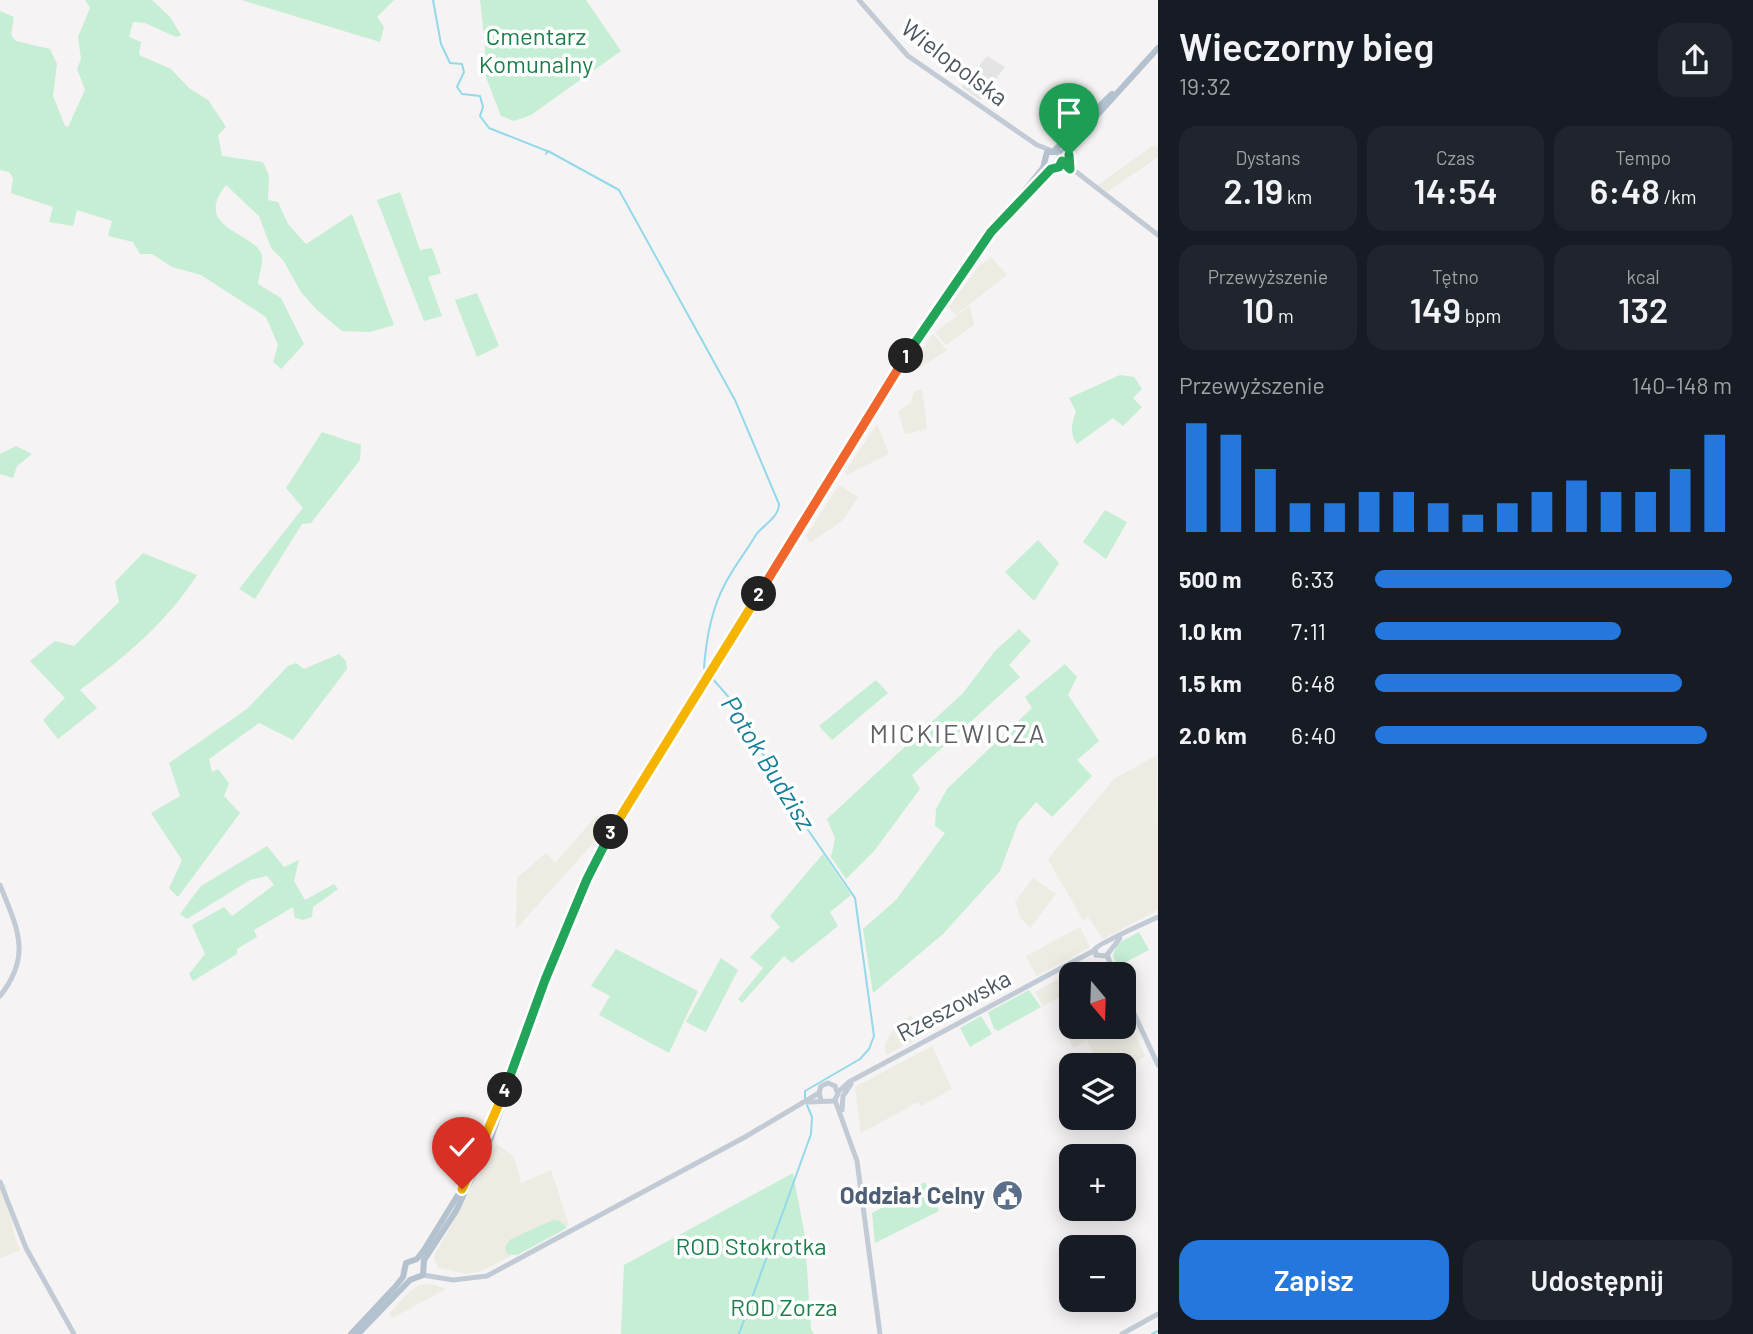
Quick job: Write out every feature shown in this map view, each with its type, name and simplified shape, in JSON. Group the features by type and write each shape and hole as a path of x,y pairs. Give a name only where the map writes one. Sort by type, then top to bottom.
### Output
{"main road":[{"path":"994,229 1158,48"},
{"path":"1044,159 1056,159 1119,89"},
{"path":"1044,159 1056,159"},
{"path":"528,1032 543,987 587,879 614,827 945,298 1044,159"},
{"path":"358,1334 424,1269 464,1196 484,1154 556,954"},
{"path":"351,1334 382,1303 404,1272 406,1263 416,1259 467,1181 515,1066"},
{"path":"416,1259 424,1269"},
{"path":"404,1272 411,1279"}],"street":[{"name":"Wielopolska","path":"859,0 908,56 1037,145 1158,235"},
{"name":"Wielopolska","path":"1037,145 1044,159"},
{"path":"1070,145 1073,171"},
{"path":"0,885 16,927 20,957 14,976 0,996"},
{"name":"Rzeszowska","path":"1102,953 1097,944 1122,936 1158,917"},
{"name":"Rzeszowska","path":"820,1096 823,1085 836,1089 1077,960 1102,953 1122,936"},
{"path":"1103,943 1102,953 1107,962"},
{"path":"1136,1018 1158,1065"},
{"path":"844,1123 843,1096 856,1078"},
{"path":"832,1101 836,1089"},
{"path":"424,1269 440,1277 468,1280 487,1276 820,1096 832,1101 844,1123 857,1161 880,1334"},
{"path":"0,1182 27,1251 74,1334"},
{"path":"1122,1334 1158,1314"}],"shaded area":[{"path":"987,56 1005,67 980,100 962,87"},
{"path":"1154,145 1158,148 1158,157 1107,192 1098,185"},
{"path":"991,257 1007,275 956,315 949,307 978,267"},
{"path":"970,306 974,325 946,345 935,332"},
{"path":"933,334 947,350 920,368 915,361"},
{"path":"922,389 927,429 905,434 898,411 911,403 914,391"},
{"path":"877,424 889,454 847,475 845,472"},
{"path":"839,485 858,497 843,520 810,543 806,536"},
{"path":"1157,755 1158,910 1103,939 1088,917 1083,920 1048,859 1114,779"},
{"path":"597,815 604,823 595,841 516,929 517,878 546,853 555,863"},
{"path":"1033,878 1056,894 1030,928 1020,917 1015,902"},
{"path":"1080,927 1090,947 1037,976 1026,956"},
{"path":"1059,979 1059,997 1043,1006 1035,992"},
{"path":"911,1015 923,1036 886,1055 885,1044 896,1026"},
{"path":"1136,1037 1145,1056 1136,1061 1136,1053 1093,1053 1087,1040 1136,1040"},
{"path":"1069,1040 1087,1040 1073,1048"},
{"path":"932,1046 952,1089 921,1106 918,1102 861,1133 855,1087"},
{"path":"497,1144 514,1157 521,1183 551,1170 569,1225 482,1271 467,1274 439,1268 434,1260 435,1254"},
{"path":"6,1184 14,1235 20,1250 0,1258 0,1185"},
{"path":"431,1284 446,1289 392,1318 389,1314 407,1294 419,1285"}],"green space":[{"path":"85,0 152,0 170,17 181,35 176,37 145,23 133,22 129,37 141,42 139,55 171,69 189,88 208,100 226,127 218,135 222,156 263,162 269,176 268,200 278,202 288,224 306,244 352,214 394,325 370,332 342,331 301,292 283,260 271,248 259,216 226,185 217,200 216,212 229,229 258,248 262,259 258,284 281,298 304,344 281,369 273,362 278,345 266,317 201,275 172,267 152,254 140,254 133,242 108,236 112,221 77,210 73,226 49,222 53,207 11,193 13,178 9,172 0,170 0,11 14,17 11,35 16,41 50,49 57,64 53,96 65,126 68,127 85,90 77,69 81,59 78,37 90,8"},
{"path":"242,0 394,0 377,17 384,27 380,42"},
{"name":"Cmentarz Komunalny","path":"480,0 586,0 621,51 531,115 514,121 501,116 484,72 485,45"},
{"path":"400,192 420,250 432,248 441,273 428,277 442,316 424,321 377,200"},
{"path":"477,293 499,346 477,357 455,300"},
{"path":"1120,375 1134,377 1142,389 1133,398 1142,407 1123,426 1113,418 1077,444 1072,432 1076,411 1069,398"},
{"path":"322,432 361,445 360,460 311,523 302,524 255,599 239,589 303,508 286,488"},
{"path":"16,446 32,454 17,466 13,478 0,474 0,454"},
{"path":"1105,510 1127,522 1106,559 1083,542"},
{"path":"1038,540 1059,563 1034,601 1005,572"},
{"path":"143,553 197,575 172,608 144,638 80,690 97,708 58,739 43,720 65,698 30,661 55,641 74,646 119,602 115,582"},
{"path":"1019,629 1031,641 1009,665 1020,677 912,775 920,789 874,851 846,879 831,857 835,838 827,819 963,693 995,651"},
{"path":"339,654 346,661 347,669 293,740 259,723 209,759 212,772 218,769 229,783 224,796 240,813 178,897 169,888 182,860 151,813 180,796 169,763 247,709 288,666 296,663 304,669"},
{"path":"1065,664 1077,677 1068,695 1099,741 1077,760 1092,776 1052,817 1036,802 1018,823 1000,871 943,934 873,993 863,929 896,900 945,833 935,826 936,809 947,789 1032,708 1025,697"},
{"path":"876,680 888,693 832,740 819,726"},
{"path":"267,846 284,867 299,860 294,881 305,900 334,884 338,889 313,907 312,917 303,920 295,918 293,907 254,930 257,937 237,949 237,954 193,981 189,974 205,954 192,925 224,907 232,916 274,885 267,876 250,880 187,919 180,914 201,886"},
{"path":"823,854 851,895 830,912 838,926 792,963 784,956 742,1003 738,999 763,968 750,957 780,927 770,916"},
{"path":"1139,932 1149,950 1126,962 1116,962 1113,955 1117,944"},
{"path":"616,949 698,991 669,1053 599,1015 610,996 591,986"},
{"path":"721,958 738,970 706,1032 686,1022"},
{"path":"1029,990 1041,1007 998,1031 994,1029 988,1012"},
{"path":"981,1016 992,1034 970,1047 960,1028"},
{"name":"ROD Stokrotka","path":"793,1173 805,1236 798,1239 801,1245 797,1247 800,1256 806,1254 811,1329 814,1334 621,1334 624,1265"},
{"path":"925,1182 939,1211 875,1243 872,1213"},
{"path":"553,1220 560,1221 567,1228 517,1255 507,1254 505,1247 511,1239"}],"waterway":[{"path":"433,0 441,44 450,63 462,64 464,72 457,87 462,94 480,96 483,107 480,116 489,128 547,151"},
{"name":"Potok Budzisz","path":"546,154 548,151 619,190 735,400 779,504 776,514 757,534 720,593 708,635 704,668 707,673"},
{"name":"Potok Budzisz","path":"711,677 740,710 784,795 855,898 874,1036 869,1049 860,1059 805,1091 805,1100"},
{"name":"Potok Budzisz","path":"739,1334 811,1134 812,1117 807,1105"},
{"path":"1152,1334 1158,1331"}],"place":[{"name":"Oddział Celny","path":"1008,1196"}],"district":[{"name":"MICKIEWICZA","path":"958,734"}],"route":[{"path":"462,1189 491,1130 545,980 587,879 614,827 941,301 991,232 1040,177 1059,167 1062,161 1070,169 1069,155"}],"park label":[{"name":"ROD Zorza","path":"784,1308"}]}
